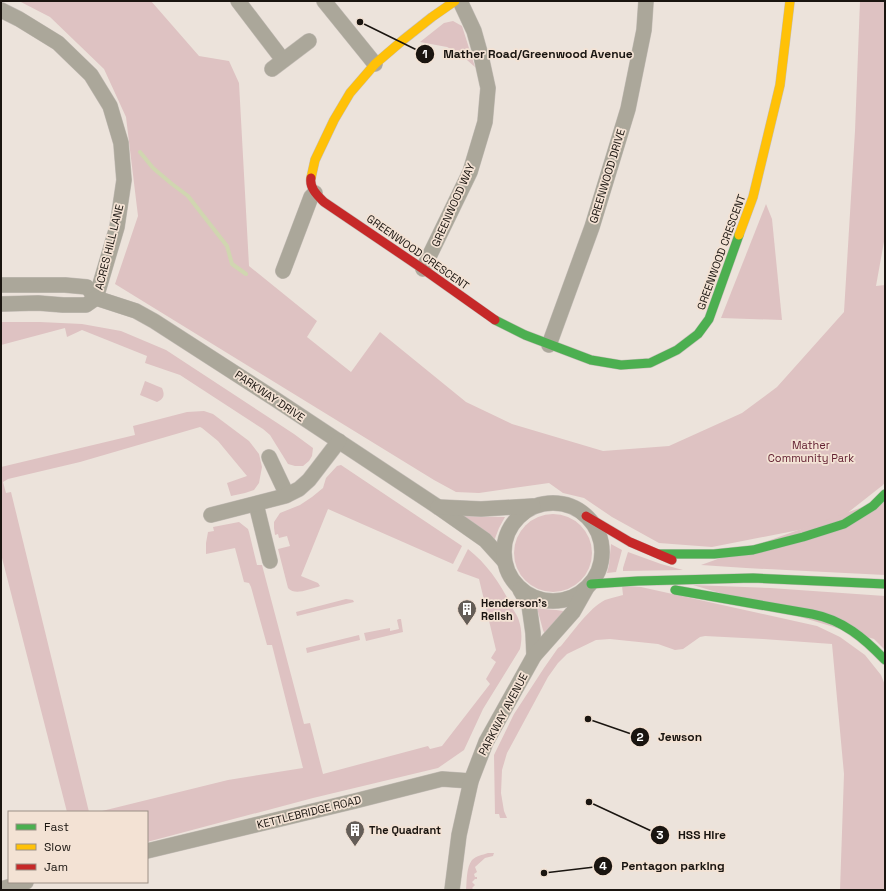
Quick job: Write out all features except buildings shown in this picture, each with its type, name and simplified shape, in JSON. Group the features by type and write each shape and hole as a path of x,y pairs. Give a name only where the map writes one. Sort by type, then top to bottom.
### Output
{"main road":[{"path":"315,193 310,181 314,160 350,92 375,64 432,17 454,1"},
{"name":"GREENWOOD CRESCENT","path":"315,193 324,202 424,269 495,320 525,335 591,360 621,365 650,363 678,350 698,334 710,319 753,197 780,85 790,1"},
{"path":"659,554 714,554 752,550 795,539 844,524 873,506 885,494"},
{"path":"586,516 630,542 678,562"},
{"path":"715,571 753,578"},
{"path":"589,586 638,581 753,578 885,584"},
{"path":"638,581 650,586 768,605 814,614 834,620 873,647 885,660"}],"street":[{"path":"238,1 278,64 309,42"},
{"path":"324,1 375,64"},
{"name":"GREENWOOD WAY","path":"424,269 470,172 485,122 488,88 474,31 460,1"},
{"name":"GREENWOOD DRIVE","path":"549,345 592,227 628,109 644,30 646,1"},
{"name":"ACRES HILL LANE","path":"1,10 19,18 58,43 91,75 110,106 121,143 124,180 117,227 96,298"},
{"path":"283,270 311,197 315,193"},
{"name":"PARKWAY DRIVE","path":"1,285 65,285 88,287 96,298 136,312 154,321 438,507 485,540 504,561"},
{"path":"1,304 38,303 86,305 96,298"},
{"path":"211,515 285,496 299,490 339,441"},
{"path":"269,457 287,495"},
{"path":"438,507 481,509 535,506 552,503 567,505 586,516 596,529 602,546 602,558 599,571 589,586 576,596 563,601 545,601 532,597 520,590"},
{"path":"256,504 270,561"},
{"path":"534,656 533,633 529,605 509,576 504,561 504,542 515,521 522,514 535,506"},
{"name":"PARKWAY AVENUE","path":"452,890 459,835 471,782 490,735 534,656 573,612 589,586"},
{"name":"KETTLEBRIDGE ROAD","path":"148,851 442,779 471,782"},
{"path":"1,888 22,883"}],"green space":[{"name":"Mather Community Park","path":"19,1 151,1 199,56 229,61 239,83 249,266 317,321 307,337 351,372 380,332 466,402 512,424 603,451 669,446 742,413 777,387 844,312 855,131 860,1 885,1 885,236 876,286 885,285 885,482 841,518 799,530 712,547 659,543 612,517 584,498 563,493 549,483 479,493 456,492 434,480 115,284 138,216 126,117 104,69 50,17"},
{"path":"453,21 462,26 475,67 459,53 447,47 420,42 444,23"},
{"path":"766,204 772,219 782,320 721,318"},
{"path":"1,322 82,324 121,331 166,350 294,434 313,448 312,456 303,466 288,464 270,435 263,429 180,375 145,363 147,356 82,330 67,337 65,328 1,345"},
{"path":"145,381 162,388 164,395 161,400 157,402 140,395"},
{"path":"204,411 213,414 249,441 259,454 262,467 259,483 254,490 231,496 227,483 247,476 218,441 200,427 80,462 8,479 3,482 6,493 11,492 89,811 67,811 1,554 1,467 135,435 133,426 187,412"},
{"path":"341,465 462,546 453,564 328,509 301,576 318,583 320,586 298,592 294,592 288,588 278,549 290,546 287,536 279,538 278,534 275,535 274,522 280,513 300,505 323,488 326,478 337,466"},
{"path":"885,499 885,575 701,565"},
{"path":"553,514 568,517 581,525 589,538 592,553 589,568 581,581 568,589 553,592 538,589 525,581 517,568 514,553 517,538 525,525 538,517"},
{"path":"463,516 505,517 494,541"},
{"path":"239,522 248,529 257,565 262,565 304,724 310,723 323,774 428,746 430,749 442,746 490,684 486,679 496,662 491,658 496,650 479,579 457,571 468,549 475,555 492,574 517,615 520,624 521,639 520,649 483,709 464,750 438,768 313,798 148,842 148,811 102,811 228,780 303,768 272,645 267,645 251,587 249,583 244,582 235,548 206,554 208,532 214,531 213,527"},
{"path":"611,544 622,550 616,572 607,573 609,565"},
{"path":"628,552 661,564 683,570 623,571"},
{"path":"693,585 770,588 885,596 885,650 874,639"},
{"path":"622,586 641,587 817,626 840,637 865,655 881,675 885,685 885,890 840,890 844,774 832,644 705,636 700,637 683,649 675,650 658,644 610,639 596,640 567,654 558,663 548,677 507,753 502,770 501,793 504,811 507,818 500,818 499,814 495,814 494,755 514,714 558,648 587,614 599,604 605,600 623,595"},
{"path":"346,599 353,600 354,602 297,616 296,612"},
{"path":"537,608 563,611 545,635 543,630"},
{"path":"401,619 403,632 366,641 364,633 390,628 390,631 399,629 397,620"},
{"path":"359,635 360,640 307,653 306,648"},
{"path":"488,853 494,853 493,856 485,858 475,867 477,872 474,874 477,879 472,882 475,885 472,888 474,890 466,890 470,863 475,858"}],"waterway":[{"path":"140,152 153,168 188,196 227,246 232,264 246,274"}],"traffic: fast":[{"path":"495,320 525,335 591,360 621,365 650,363 677,350 698,334 709,319 739,235"},
{"path":"659,554 714,554 753,550 803,537 844,524 873,506 885,494"},
{"path":"591,584 638,581 753,578 885,584"},
{"path":"675,590 823,617 843,625 861,637 885,660"}],"traffic: slow":[{"path":"311,178 315,160 334,120 350,93 375,64 432,17 455,1"},
{"path":"739,235 753,197 780,85 790,1"}],"traffic: jam":[{"path":"311,178 311,185 324,202 495,320"},
{"path":"586,516 630,542 672,560"}],"place":[{"name":"Mather Road/Greenwood Avenue","path":"360,22"},
{"name":"Henderson's Relish","path":"467,626"},
{"name":"Jewson","path":"588,719"},
{"name":"HSS Hire","path":"589,802"},
{"name":"The Quadrant","path":"355,847"},
{"name":"Pentagon parking","path":"544,873"}]}
